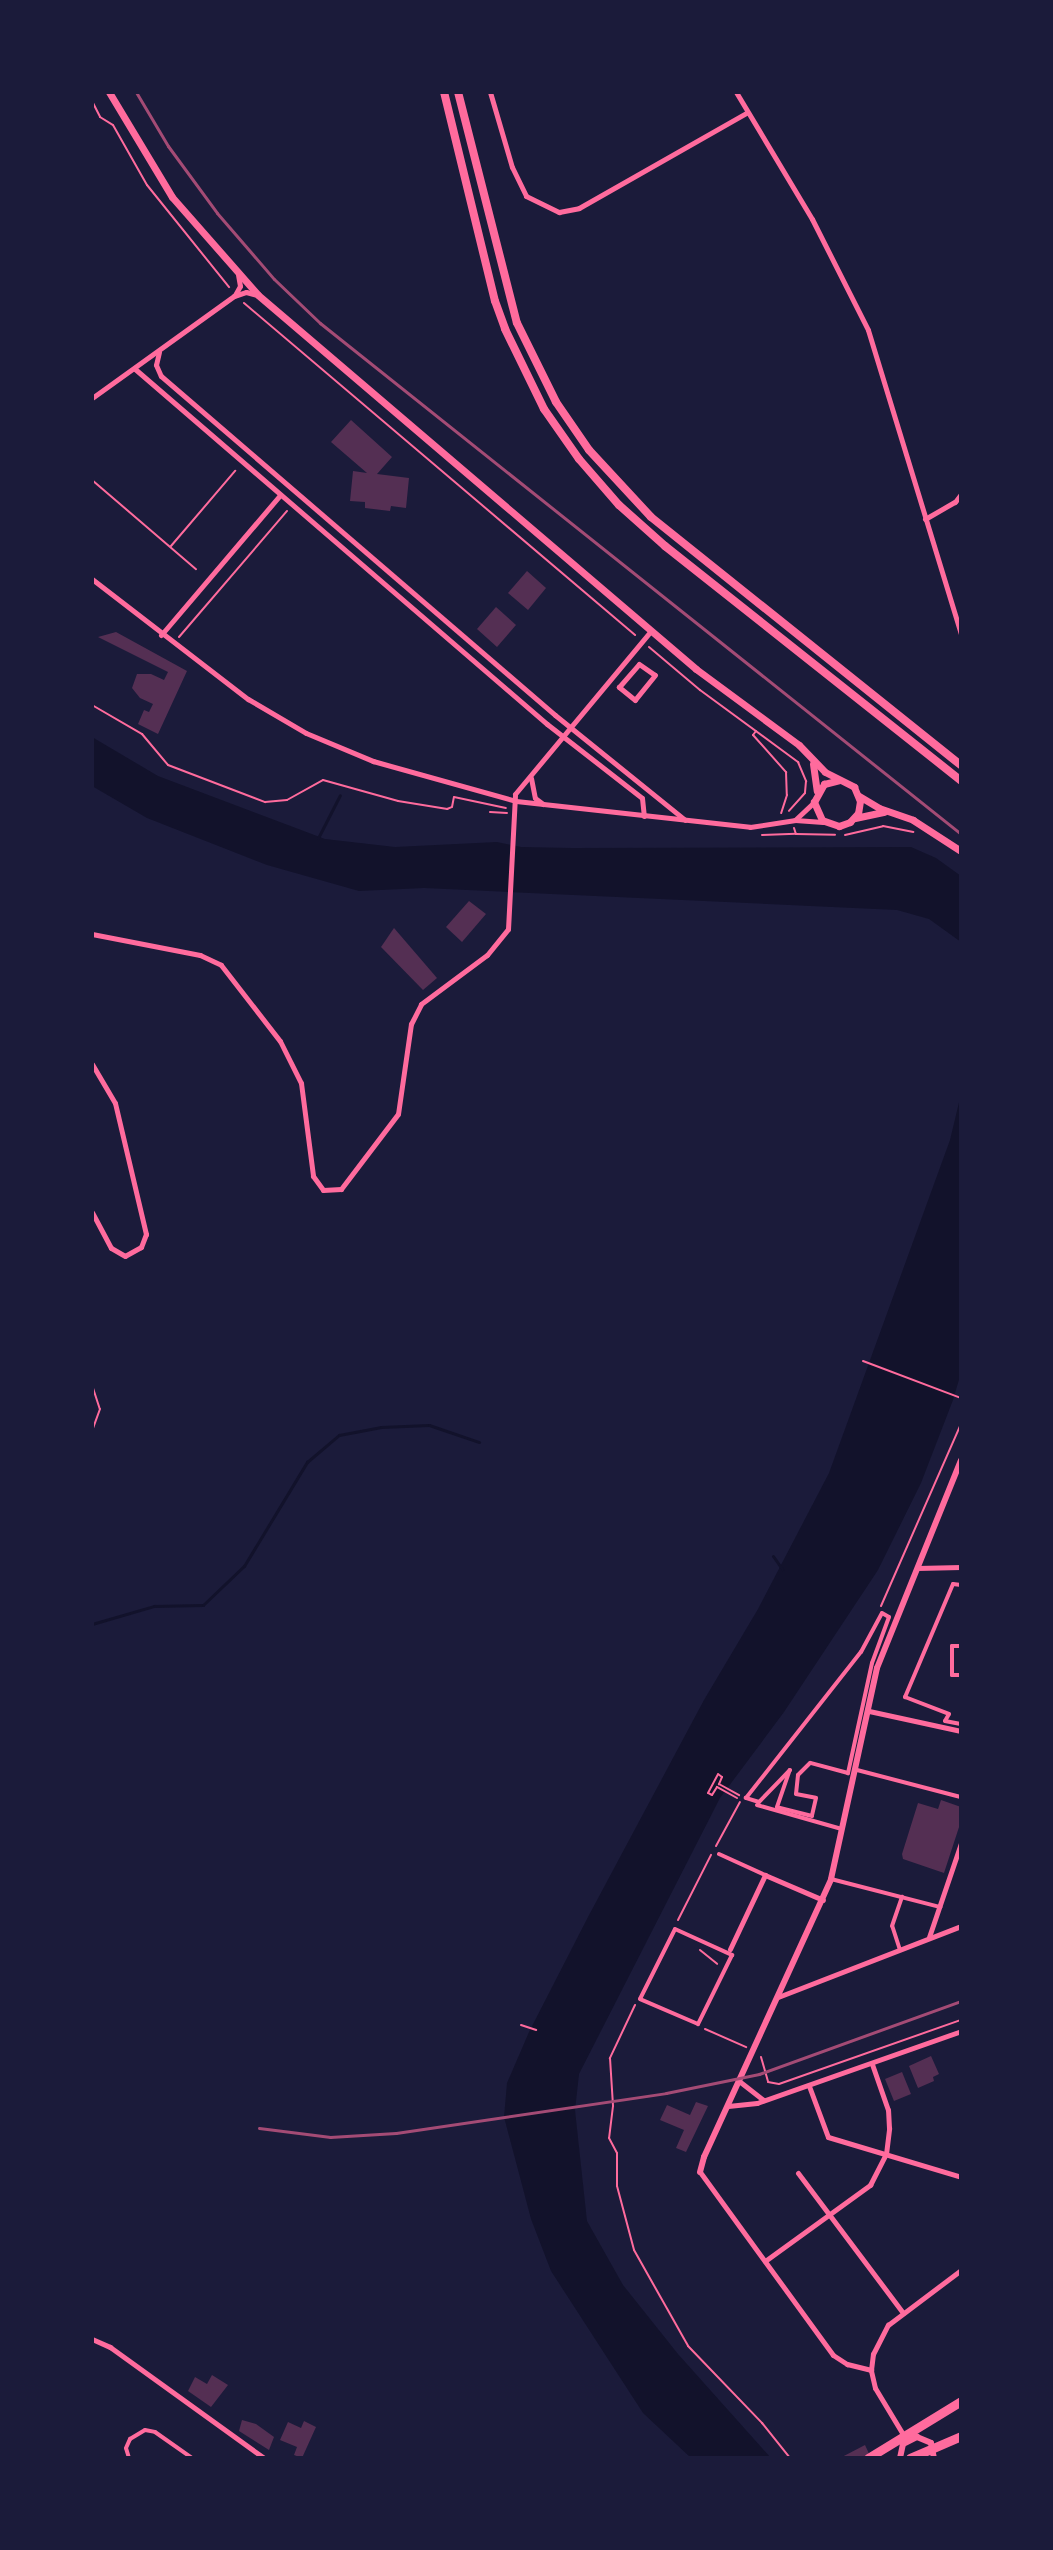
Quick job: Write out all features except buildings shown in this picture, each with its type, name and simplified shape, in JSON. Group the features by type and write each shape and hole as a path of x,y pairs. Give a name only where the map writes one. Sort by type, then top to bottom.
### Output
{"highway":[{"path":"868,2458 961,2401"},
{"path":"910,2458 961,2436"}],"main road":[{"path":"109,92 158,178 258,295 651,631 799,745 813,762 854,787 860,807 855,818"},
{"path":"444,92 505,329 544,409 579,459 619,505 665,546 961,781"},
{"path":"458,92 517,323 556,402 589,450 651,517 961,765"},
{"path":"813,762 817,793"},
{"path":"840,780 824,784 814,802 819,816 827,823 845,824 855,818 886,811"},
{"path":"859,796 886,811 913,820 961,851"}],"street":[{"path":"490,92 512,167 526,196 559,212 579,208 746,113"},
{"path":"736,92 812,219 868,330 961,635"},
{"path":"236,298 240,286 238,275"},
{"path":"92,398 236,298 246,292 258,295"},
{"path":"159,352 156,365 161,376 570,727 686,820"},
{"path":"135,369 563,736 642,798 644,816"},
{"path":"925,519 955,502 961,494"},
{"path":"161,635 280,495"},
{"path":"92,579 248,699 325,742 408,773 543,805 757,827 795,820 827,823"},
{"path":"92,934 200,955 221,965 280,1041 301,1083 313,1176 323,1190 341,1189 398,1114 411,1024 421,1004 500,942 509,920 517,812 515,794 651,631"},
{"path":"639,664 655,675 635,700 619,687 639,664"},
{"path":"531,777 535,798 543,805"},
{"path":"795,820 814,802"},
{"path":"92,1064 115,1103 146,1234 141,1247 125,1256 111,1248 92,1213"},
{"path":"871,2370 847,2364 833,2355 700,2172 831,1879 877,1668 961,1460"},
{"path":"953,1480 961,1484"},
{"path":"917,1568 961,1567"},
{"path":"961,1585 953,1584 905,1697 949,1714 945,1721 961,1724"},
{"path":"882,1613 889,1617 872,1663 848,1773 843,1772 810,1763 798,1775 796,1794 816,1798 812,1816 777,1807 790,1770 759,1802 746,1798 861,1652 882,1613"},
{"path":"961,1646 952,1646 952,1675 961,1675"},
{"path":"869,1711 961,1731"},
{"path":"857,1770 961,1797"},
{"path":"757,1805 844,1830"},
{"path":"929,1939 961,1843"},
{"path":"719,1854 823,1900"},
{"path":"730,1949 765,1875"},
{"path":"831,1879 940,1907"},
{"path":"900,1950 892,1926 902,1897"},
{"path":"778,1997 961,1926"},
{"path":"675,1929 732,1955 698,2024 640,1999 675,1929"},
{"path":"727,2106 764,2101 960,2032"},
{"path":"765,2261 870,2185 886,2154 888,2110 872,2064"},
{"path":"739,2081 764,2101"},
{"path":"809,2086 828,2137 961,2177"},
{"path":"798,2173 903,2313"},
{"path":"907,2440 875,2388 871,2370 879,2338 903,2313 961,2270"},
{"path":"92,2339 110,2347 264,2458"},
{"path":"129,2458 126,2448 130,2439 145,2430 155,2432 192,2458"},
{"path":"900,2458 907,2440 917,2437 927,2439 935,2457"}],"lane":[{"path":"863,1361 961,1398"}],"path":[{"path":"92,101 100,117 113,125 147,185 229,289"},
{"path":"236,298 251,305 700,690 789,753 803,771 805,793 789,814"},
{"path":"170,547 235,471"},
{"path":"92,480 196,569"},
{"path":"172,643 291,505"},
{"path":"92,705 134,728 168,765 265,802 287,800 323,780 398,801 447,809 452,807 454,797 517,812"},
{"path":"756,731 753,735 786,772 787,795 781,805 781,815"},
{"path":"490,812 517,812"},
{"path":"758,835 786,832 841,836 883,826 920,834"},
{"path":"794,828 796,834"},
{"path":"786,832 789,840"},
{"path":"92,1385 100,1409 92,1431"},
{"path":"718,1774 722,1777 719,1784 738,1797 717,1787 712,1795 708,1793 718,1774"},
{"path":"697,1947 719,1969"},
{"path":"698,2024 753,2050 762,2057 768,2082 779,2084 961,2020"},
{"path":"521,2025 536,2030"}],"shaded area":[{"path":"92,737 158,776 325,839 395,847 497,842 521,847 572,848 911,847 936,858 961,876 961,942 929,919 897,910 424,888 359,891 267,865 147,818 92,786"},
{"path":"961,1094 961,1373 921,1483 878,1570 784,1712 720,1798 579,2074 575,2110 587,2221 623,2285 678,2354 771,2458 691,2458 643,2413 551,2271 531,2219 504,2117 507,2083 529,2032 588,1917 704,1700 758,1609 829,1473 950,1140"}],"waterway":[{"path":"318,838 340,795"},
{"path":"92,1624 154,1606 203,1605 244,1566 307,1462 339,1435 381,1427 429,1425 479,1442"},
{"path":"773,1556 782,1569"}],"railway":[{"path":"136,92 168,146 217,213 274,279 320,323 961,834"},
{"path":"259,2128 330,2137 396,2133 666,2093 759,2074 961,2001"}]}
